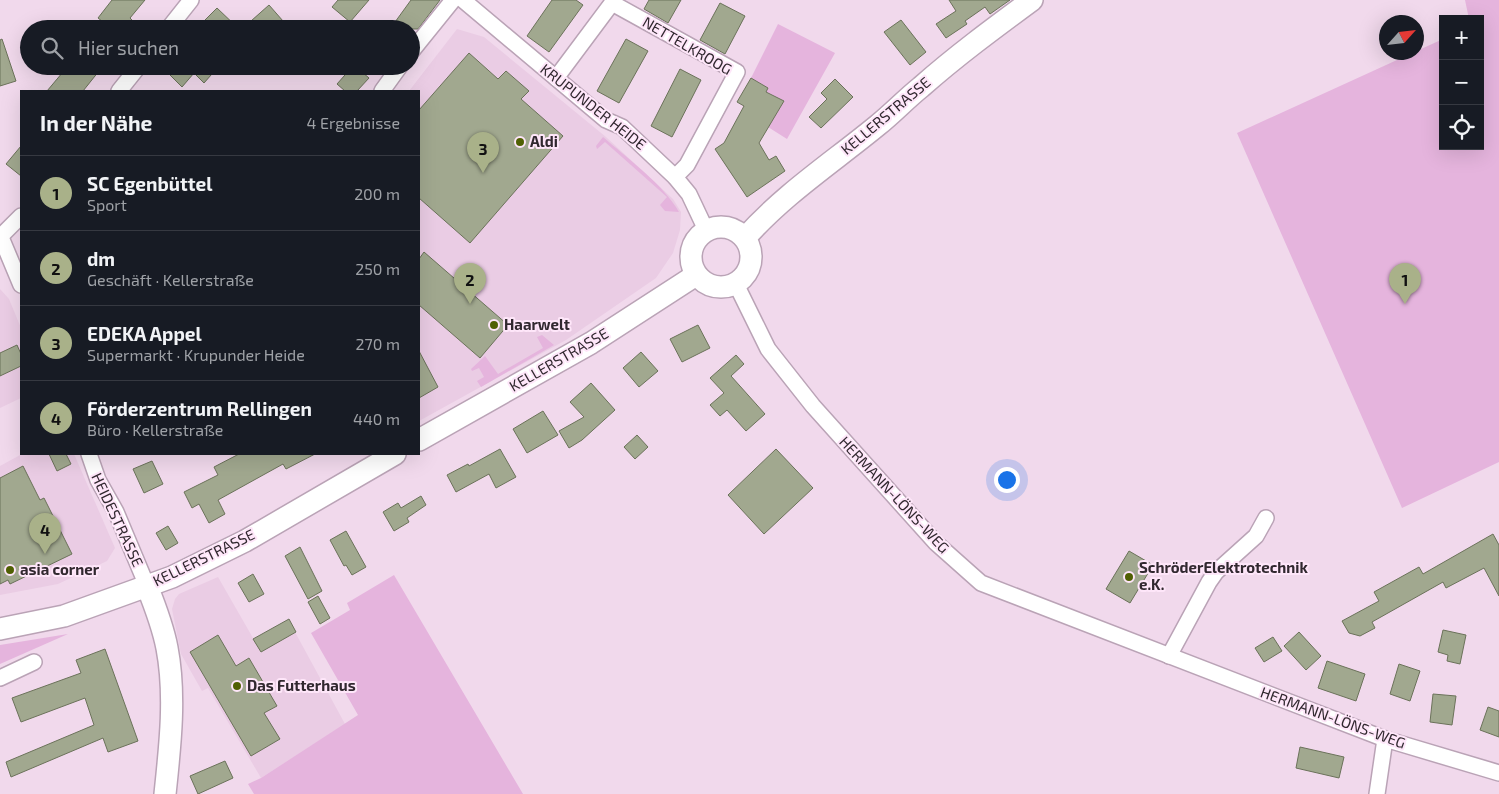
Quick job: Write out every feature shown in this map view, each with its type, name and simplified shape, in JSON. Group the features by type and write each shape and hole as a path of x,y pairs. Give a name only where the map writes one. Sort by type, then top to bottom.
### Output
{"main road":[{"name":"KELLERSTRASSE","path":"745,238 810,177 878,125 990,30 1032,0"},
{"path":"716,226 727,227 737,231 745,238 751,253 749,268 744,278 736,284 725,288 714,287 704,283 696,275 690,258 694,242 706,230 716,226"},
{"name":"KELLERSTRASSE","path":"420,439 592,343 696,275"},
{"name":"KELLERSTRASSE","path":"0,629 64,616 172,577 245,541 393,455"},
{"path":"147,586 156,608 165,641 169,668 171,728 165,794"}],"street":[{"path":"175,20 191,0"},
{"path":"420,41 452,0"},
{"name":"KRUPUNDER HEIDE","path":"463,0 606,120 622,127 675,177 688,194 706,230"},
{"name":"NETTELKROOG","path":"556,78 613,1 737,72 687,165 675,177"},
{"path":"120,90 132,75"},
{"path":"383,90 394,75"},
{"path":"20,217 0,236 20,284"},
{"name":"HERMANN-LÖNS-WEG","path":"736,284 768,349 813,406 936,544 981,583 1385,739 1499,773"},
{"name":"HEIDESTRASSE","path":"89,455 98,480 116,512 147,586"},
{"path":"1169,656 1216,572 1256,536 1266,518"},
{"path":"0,678 34,662"},
{"path":"1377,794 1385,739"}],"shaded area":[{"path":"1465,0 1499,0 1499,462 1402,508 1237,133 1397,60 1424,60 1424,48 1439,41 1439,150 1484,150 1484,15 1468,15"},
{"path":"778,24 835,53 787,139 768,127 784,101 766,92 768,88 751,78"},
{"path":"457,29 484,37 606,137 673,199 681,212 680,230 673,253 656,278 566,340 420,420 420,90 410,90"},
{"path":"603,137 655,182 673,202 679,212 665,211 660,205 667,197 605,142 597,149 596,146"},
{"path":"0,289 9,299 20,326 20,398 0,408"},
{"path":"542,335 554,345 481,387 477,381 484,377 479,368 472,371 471,369 485,356 498,374 543,348 537,337"},
{"path":"20,455 74,455 115,548 107,561 58,584 0,595 0,466"},
{"path":"394,575 523,794 254,794 248,784 261,778 358,715 311,633 350,610 347,603"},
{"path":"218,577 261,652 295,632 345,724 261,778 208,688 202,691 181,654 172,609 175,599 179,594"},
{"path":"68,634 0,664 0,645"}],"building":[{"path":"112,0 145,0 130,18 132,20 101,20 98,18"},
{"path":"338,0 369,0 352,20 348,20 332,7"},
{"path":"411,0 440,0 420,26 420,20 397,20"},
{"path":"552,0 576,0 583,5 549,52 527,36"},
{"path":"649,0 681,0 668,23 644,9"},
{"path":"949,0 1010,0 990,14 985,7 965,21 967,24 946,38 936,24 956,11"},
{"path":"720,3 745,16 725,54 700,40"},
{"path":"269,5 282,20 252,20"},
{"path":"217,8 230,20 205,20"},
{"path":"901,20 926,52 910,65 884,32"},
{"path":"2,39 16,81 0,86 0,40"},
{"path":"626,39 648,51 619,103 597,91"},
{"path":"469,53 498,79 506,71 529,91 521,99 563,136 470,243 420,199 420,109"},
{"path":"680,69 701,80 672,137 651,126"},
{"path":"60,75 96,75 84,90 48,90"},
{"path":"170,75 192,75 182,87"},
{"path":"196,75 211,75 204,83"},
{"path":"345,75 366,75 369,78 358,90 344,90 337,84"},
{"path":"751,78 768,88 766,92 784,101 759,143 769,160 776,156 785,171 747,197 715,149 724,143 744,106 737,102"},
{"path":"835,79 853,97 821,128 809,117 827,99 821,93"},
{"path":"20,147 20,175 6,164"},
{"path":"424,252 508,325 480,358 420,306 420,258"},
{"path":"698,325 710,348 682,362 670,339"},
{"path":"17,345 20,352 20,366 0,376 0,353"},
{"path":"641,352 658,371 639,387 623,368"},
{"path":"420,353 438,387 420,397"},
{"path":"736,355 744,364 731,376 765,414 746,431 727,410 720,416 710,405 724,393 710,378"},
{"path":"591,383 615,410 582,440 569,448 559,431 584,417 570,402"},
{"path":"543,411 558,435 527,453 513,429"},
{"path":"637,435 648,447 635,459 624,447"},
{"path":"500,449 516,477 496,488 489,474 456,492 447,475 468,464 469,466"},
{"path":"776,449 813,488 764,534 728,495"},
{"path":"49,455 66,455 71,464 57,471"},
{"path":"237,455 313,455 286,469 283,464 218,500 225,514 209,523 199,504 192,508 184,492 218,475 214,467"},
{"path":"152,461 163,484 144,493 133,469"},
{"path":"23,466 40,500 44,498 72,554 10,584 8,580 0,584 0,478"},
{"path":"421,496 426,505 407,518 409,522 394,531 383,512 398,503 401,508"},
{"path":"168,526 178,543 166,550 156,533"},
{"path":"346,531 366,567 352,575 346,565 344,566 330,540"},
{"path":"1493,534 1499,545 1499,596 1484,568 1446,588 1443,582 1372,622 1375,628 1360,636 1349,633 1342,621 1379,601 1374,592 1419,567 1423,574"},
{"path":"300,547 322,591 308,599 285,556"},
{"name":"SchröderElektrotechnik e.K.","path":"1129,551 1153,565 1130,603 1106,589"},
{"path":"253,574 264,594 249,602 238,583"},
{"path":"318,596 330,618 320,624 308,602"},
{"path":"289,619 296,632 261,652 253,639"},
{"path":"1443,630 1466,635 1460,664 1447,661 1448,655 1438,652"},
{"path":"1299,632 1321,656 1306,670 1284,646"},
{"name":"Das Futterhaus","path":"218,635 236,666 249,658 277,706 264,713 280,739 251,756 190,652"},
{"path":"1273,637 1282,651 1264,662 1255,648"},
{"path":"105,649 138,741 108,752 103,738 11,777 6,762 94,725 85,698 21,722 12,698 81,673 76,660"},
{"path":"1327,661 1365,674 1356,701 1318,688"},
{"path":"1399,664 1420,671 1410,701 1390,694"},
{"path":"1433,694 1456,696 1452,725 1430,722"},
{"path":"1488,707 1499,711 1499,737 1480,730"},
{"path":"1300,747 1344,757 1339,778 1296,768"},
{"path":"225,761 233,778 198,794 190,776"}],"place":[{"name":"Aldi","path":"520,142"},
{"name":"EDEKA Appel","path":"483,173"},
{"name":"dm","path":"470,304"},
{"name":"SC Egenbüttel","path":"1405,304"},
{"name":"Haarwelt","path":"494,325"},
{"name":"Förderzentrum Rellingen","path":"45,554"},
{"name":"asia corner","path":"10,570"},
{"name":"SchröderElektrotechnik e.K.","path":"1129,577"},
{"name":"Das Futterhaus","path":"237,686"}]}
